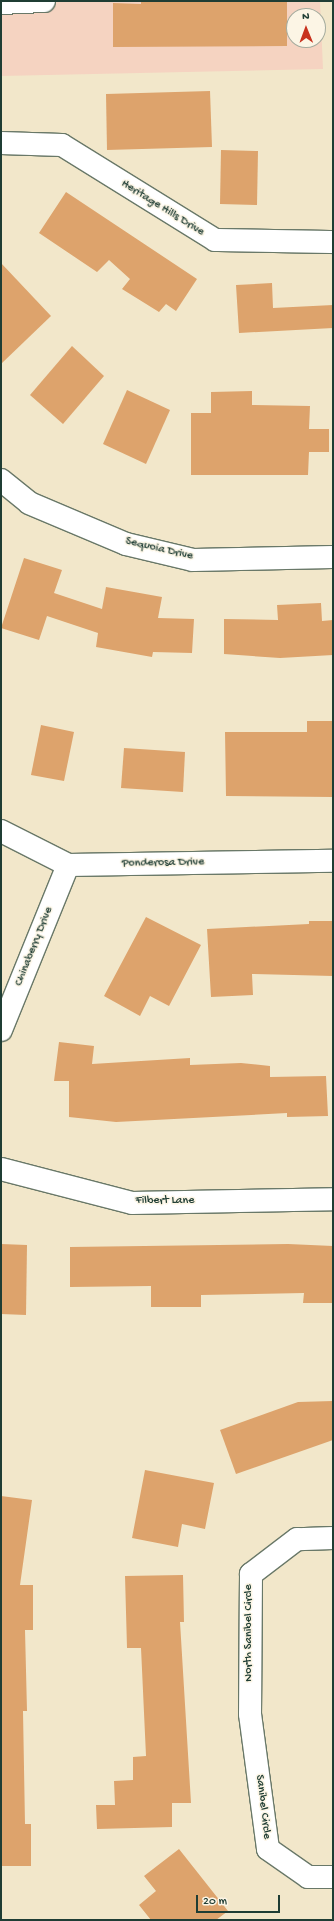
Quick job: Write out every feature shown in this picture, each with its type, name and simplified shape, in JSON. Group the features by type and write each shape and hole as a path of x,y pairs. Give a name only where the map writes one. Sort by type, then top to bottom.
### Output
{"street":[{"path":"1,3 44,1"},
{"name":"Heritage Hills Drive","path":"1,143 62,145 215,240 333,242"},
{"name":"Sequoia Drive","path":"1,480 29,503 126,544 193,560 333,557"},
{"name":"Ponderosa Drive","path":"1,831 68,865 333,861"},
{"name":"Chinaberry Drive","path":"1,1030 68,865"},
{"name":"Filbert Lane","path":"1,1169 132,1203 333,1199"},
{"name":"North Sanibel Circle","path":"250,1714 251,1574 297,1539 333,1538"},
{"name":"Sanibel Circle","path":"250,1714 268,1849 308,1877 333,1877"}],"shaded area":[{"path":"1,1 320,1 320,8 286,8 286,48 322,48 323,69 1,76"}],"building":[{"path":"141,1 287,1 286,46 113,47 113,3 141,4"},
{"path":"210,91 212,147 107,150 106,94"},
{"path":"221,150 258,151 257,205 220,204"},
{"path":"66,192 197,279 176,311 166,304 159,312 122,289 130,279 109,260 97,272 39,233"},
{"path":"1,263 51,316 1,364"},
{"path":"272,283 273,308 333,305 333,328 239,333 236,285"},
{"path":"72,346 104,376 63,424 30,395"},
{"path":"127,390 170,410 146,464 103,444"},
{"path":"252,391 252,405 310,406 309,429 329,429 329,452 309,452 308,475 191,475 191,413 211,413 211,392"},
{"path":"24,558 62,570 54,593 102,609 106,587 162,597 158,618 194,619 192,653 153,652 152,657 96,647 98,633 47,616 39,640 1,628"},
{"path":"321,603 322,621 333,620 333,655 280,658 224,654 224,619 278,620 277,605"},
{"path":"307,721 333,721 333,797 226,796 225,732 307,732"},
{"path":"41,725 74,732 64,781 31,775"},
{"path":"124,748 185,752 183,792 121,788"},
{"path":"146,917 201,945 169,1006 150,996 140,1016 104,996"},
{"path":"309,921 333,921 333,976 252,974 253,995 211,997 207,929 309,924"},
{"path":"59,1042 94,1046 92,1064 190,1058 190,1065 241,1063 270,1066 270,1077 326,1076 328,1116 287,1117 287,1113 116,1122 69,1117 69,1081 54,1081"},
{"path":"1,1244 27,1245 26,1315 1,1314"},
{"path":"288,1244 333,1246 333,1303 303,1303 304,1293 201,1295 201,1307 151,1307 151,1286 70,1287 70,1247"},
{"path":"333,1401 333,1440 236,1474 220,1430 298,1402"},
{"path":"145,1470 214,1483 205,1529 182,1524 178,1547 132,1538"},
{"path":"1,1496 32,1500 20,1585 33,1585 33,1630 25,1630 27,1711 23,1711 25,1824 31,1824 31,1866 1,1866"},
{"path":"183,1575 184,1622 180,1622 191,1803 172,1803 172,1827 97,1829 96,1805 115,1805 114,1781 133,1780 133,1757 146,1756 141,1648 127,1648 125,1576"},
{"path":"179,1849 228,1911 216,1920 151,1920 139,1905 156,1891 144,1876"}]}
